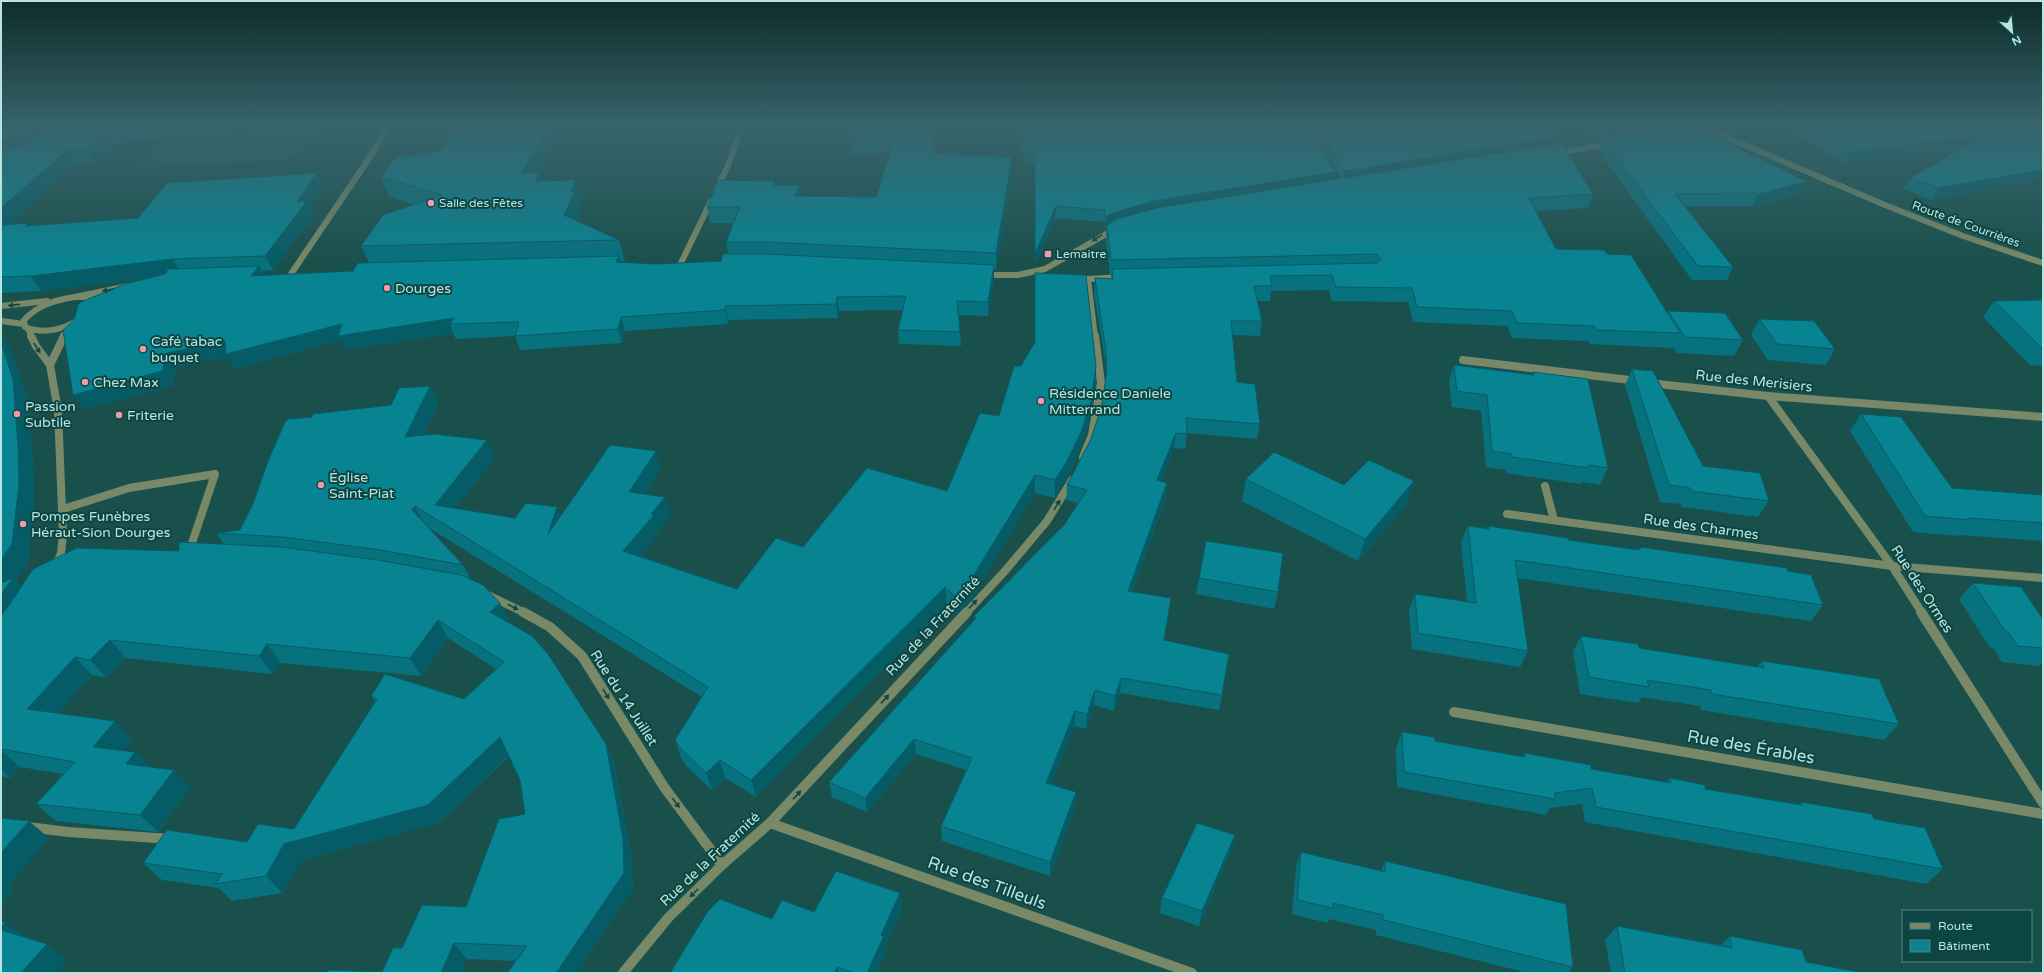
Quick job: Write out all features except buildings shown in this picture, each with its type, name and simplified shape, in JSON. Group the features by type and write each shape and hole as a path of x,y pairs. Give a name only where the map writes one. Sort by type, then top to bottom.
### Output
{"street":[{"path":"291,274 360,172"},
{"path":"680,265 726,172"},
{"name":"Route de Courrières","path":"1808,172 1946,230 2043,263"},
{"path":"978,274 994,275 1033,272 1045,269 1119,227"},
{"path":"673,265 688,265"},
{"path":"1033,272 1050,277"},
{"path":"284,275 299,274"},
{"path":"1065,278 1128,277"},
{"name":"Rue de la Fraternité","path":"623,973 668,918 722,865 770,824 1005,571 1047,521 1077,471 1092,434 1101,383 1088,278"},
{"path":"1,306 75,297 138,284"},
{"path":"75,297 87,297 94,300 96,305 92,312"},
{"path":"52,573 64,553 60,436 50,365 36,346 24,320 35,309 55,300"},
{"path":"50,365 65,333 92,312 106,306"},
{"path":"1,321 26,327 35,331 54,330 76,323"},
{"name":"Rue des Merisiers","path":"1463,360 1768,396 2043,416"},
{"name":"Rue des Ormes","path":"1768,396 1892,566 2043,803"},
{"path":"63,509 129,488 215,474 184,555 201,555"},
{"path":"1545,486 1554,520"},
{"name":"Rue des Charmes","path":"1507,514 1892,566 2043,578"},
{"name":"Rue du 14 Juillet","path":"479,591 513,606 550,627 582,656 664,787 722,865"},
{"name":"Rue des Érables","path":"1454,712 2043,814"},
{"name":"Rue des Tilleuls","path":"770,824 1192,973"},
{"path":"16,826 68,832 182,840"}],"place":[{"name":"Salle des Fêtes","path":"431,203"},
{"name":"Lemaitre","path":"1048,254"},
{"name":"Dourges","path":"387,288"},
{"name":"Café tabac buquet","path":"143,349"},
{"name":"Chez Max","path":"85,382"},
{"name":"Résidence Daniele Mitterrand","path":"1041,401"},
{"name":"Passion Subtile","path":"17,414"},
{"name":"Friterie","path":"119,415"},
{"name":"Église Saint-Piat","path":"321,485"},
{"name":"Pompes Funèbres Héraut-Sion Dourges","path":"23,524"}]}
